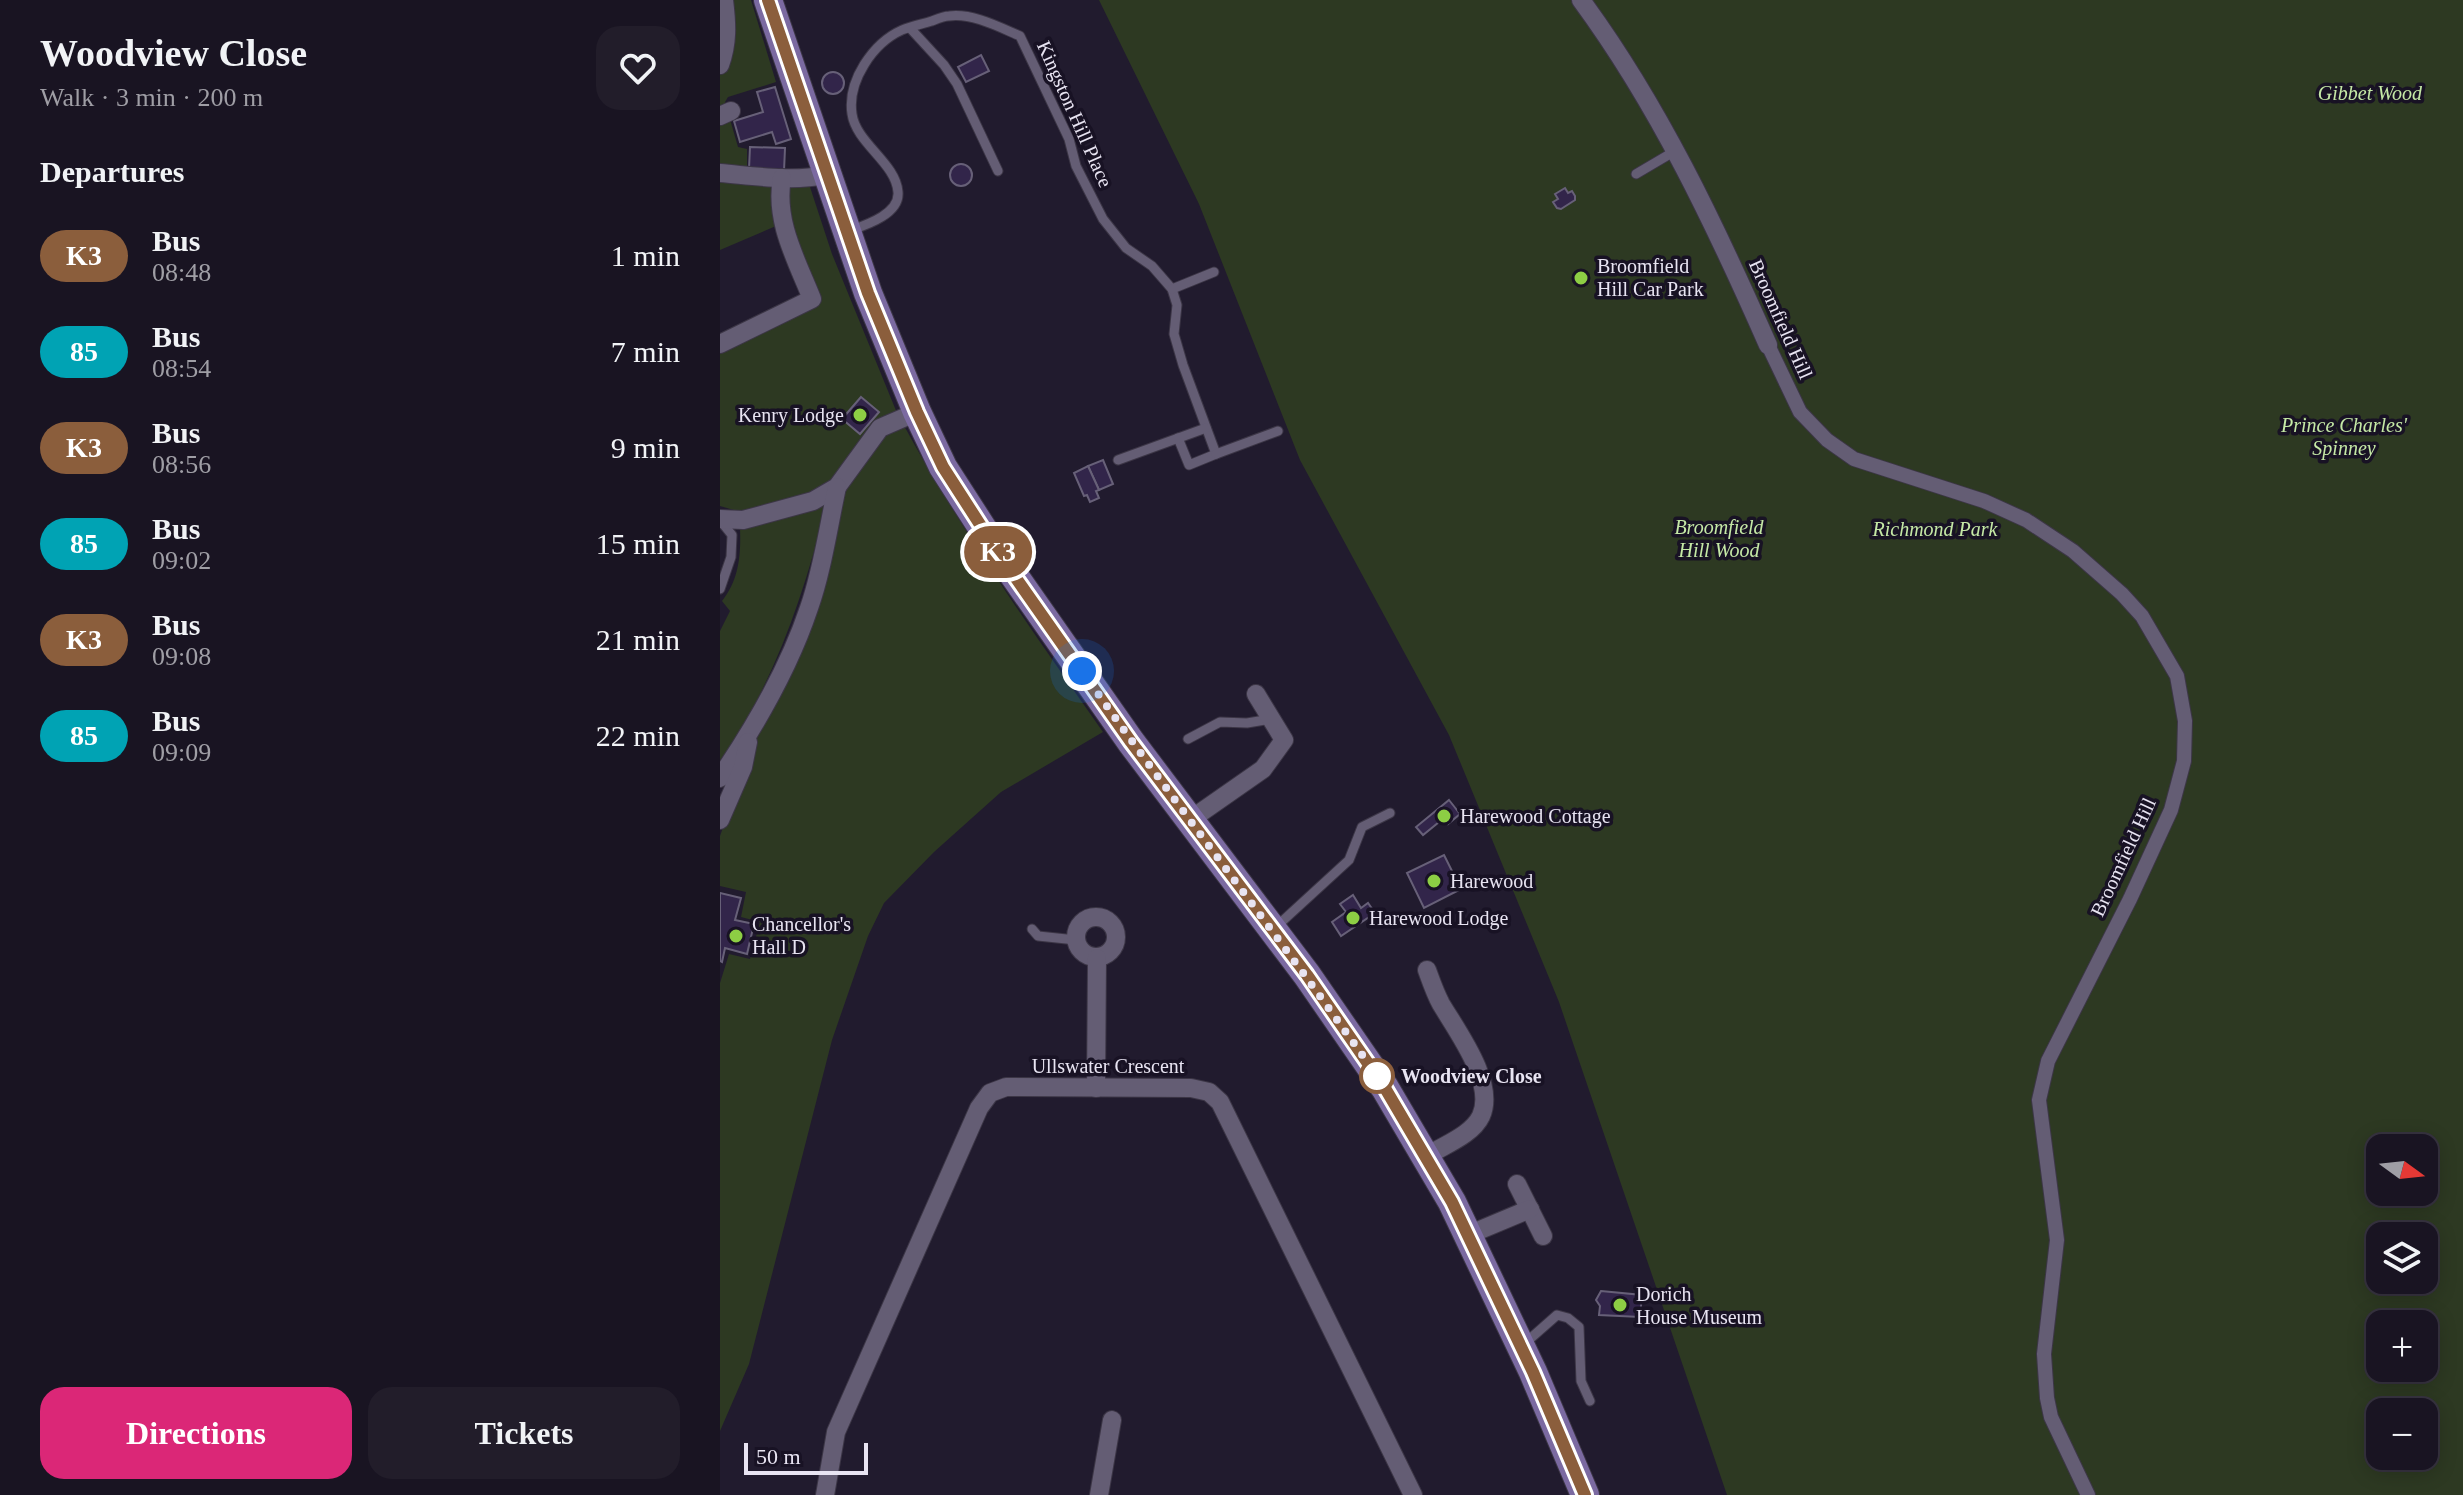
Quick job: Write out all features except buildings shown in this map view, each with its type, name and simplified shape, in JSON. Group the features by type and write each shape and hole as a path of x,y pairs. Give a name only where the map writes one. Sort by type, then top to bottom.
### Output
{"main road":[{"path":"768,0 868,293 943,467 999,554 1131,742 1354,1042 1427,1156 1521,1347 1585,1495"}],"street":[{"path":"720,65 726,50 728,24 724,0"},
{"name":"Broomfield Hill","path":"1581,0 1616,48 1675,151 1723,244 1800,412 1813,428 1854,459 1984,501 2026,520 2061,543 2122,594 2142,616 2177,676 2185,721 2184,761 2171,810 2048,1061 2039,1100 2057,1240 2044,1354 2047,1398 2051,1417 2088,1495"},
{"path":"720,173 782,178 826,175"},
{"path":"720,344 812,299 783,226 780,206 782,178"},
{"path":"720,778 749,735 810,607 837,487 880,428 917,412"},
{"path":"720,519 743,520 813,501 837,487"},
{"path":"1185,814 1263,769 1284,740 1256,694"},
{"path":"720,820 743,767 749,735"},
{"path":"1090,917 1103,917 1112,923 1117,936 1114,948 1097,958 1084,953 1076,940 1079,926 1090,917"},
{"path":"1096,1088 1097,958"},
{"path":"1427,970 1440,1001 1465,1043 1484,1091 1484,1104 1480,1117 1471,1129 1427,1156"},
{"name":"Ullswater Crescent","path":"825,1495 836,1432 979,1108 990,1093 1006,1087 1191,1088 1209,1092 1220,1102 1413,1495"},
{"path":"1517,1184 1543,1236"},
{"path":"1468,1235 1530,1209"},
{"path":"1099,1495 1112,1420"}],"lane":[{"name":"Kingston Hill Place","path":"846,232 879,218 893,208 899,194 894,177 856,128 851,112 853,90 870,54 900,30 950,15 986,21 1020,36 1069,139 1076,166 1103,219 1126,248 1152,266 1172,289"},
{"path":"910,28 957,84 998,171"},
{"path":"1636,174 1675,151"},
{"path":"1214,272 1172,289 1177,305 1174,334 1216,454"},
{"path":"1118,460 1206,428"},
{"path":"1178,438 1189,465 1278,431"},
{"path":"720,519 732,535 731,557 720,589"},
{"path":"1188,739 1220,722 1247,723 1271,719"},
{"path":"1272,931 1349,860 1362,827 1390,813"},
{"path":"1032,929 1038,936 1076,940"},
{"path":"1521,1347 1557,1315 1568,1318 1579,1327 1581,1381 1590,1401"}],"green space":[{"path":"727,0 751,0 776,82 728,97 725,102 738,147 747,149 747,168 720,165 720,73"},
{"name":"Richmond Park","path":"1099,0 2463,0 2463,1495 1727,1495 1559,1002 1449,735 1300,460 1199,204"},
{"path":"720,178 777,182 776,226 720,250"},
{"path":"790,187 810,187 832,254 897,413 823,487 805,498 744,513 720,506 720,351 816,305 788,229"},
{"path":"902,422 973,541 1103,732 1001,792 934,852 884,903 868,936 832,1040 749,1364 720,1431 720,983 729,954 750,959 760,922 741,917 746,892 720,886 720,836 842,492 882,433"},
{"path":"828,500 808,573 782,645 747,719 720,760 720,631 730,611 722,601 738,567 740,528"}],"bus line":[{"name":"K3","path":"768,0 868,293 943,467 999,554 1131,742 1307,975 1385,1088 1452,1202 1533,1372 1585,1495"}],"place":[{"name":"Broomfield Hill Car Park","path":"1581,278"},
{"name":"Kenry Lodge","path":"860,415"},
{"name":"Harewood Cottage","path":"1444,816"},
{"name":"Harewood","path":"1434,881"},
{"name":"Harewood Lodge","path":"1353,918"},
{"name":"Chancellor's Hall D","path":"736,936"},
{"name":"Woodview Close","path":"1377,1076"},
{"name":"Dorich House Museum","path":"1620,1305"}],"route":[{"path":"1082,671 1131,742 1307,975 1377,1076"}],"park label":[{"name":"Gibbet Wood","path":"2370,93"},
{"name":"Prince Charles' Spinney","path":"2344,436"},
{"name":"Broomfield Hill Wood","path":"1719,538"}]}
